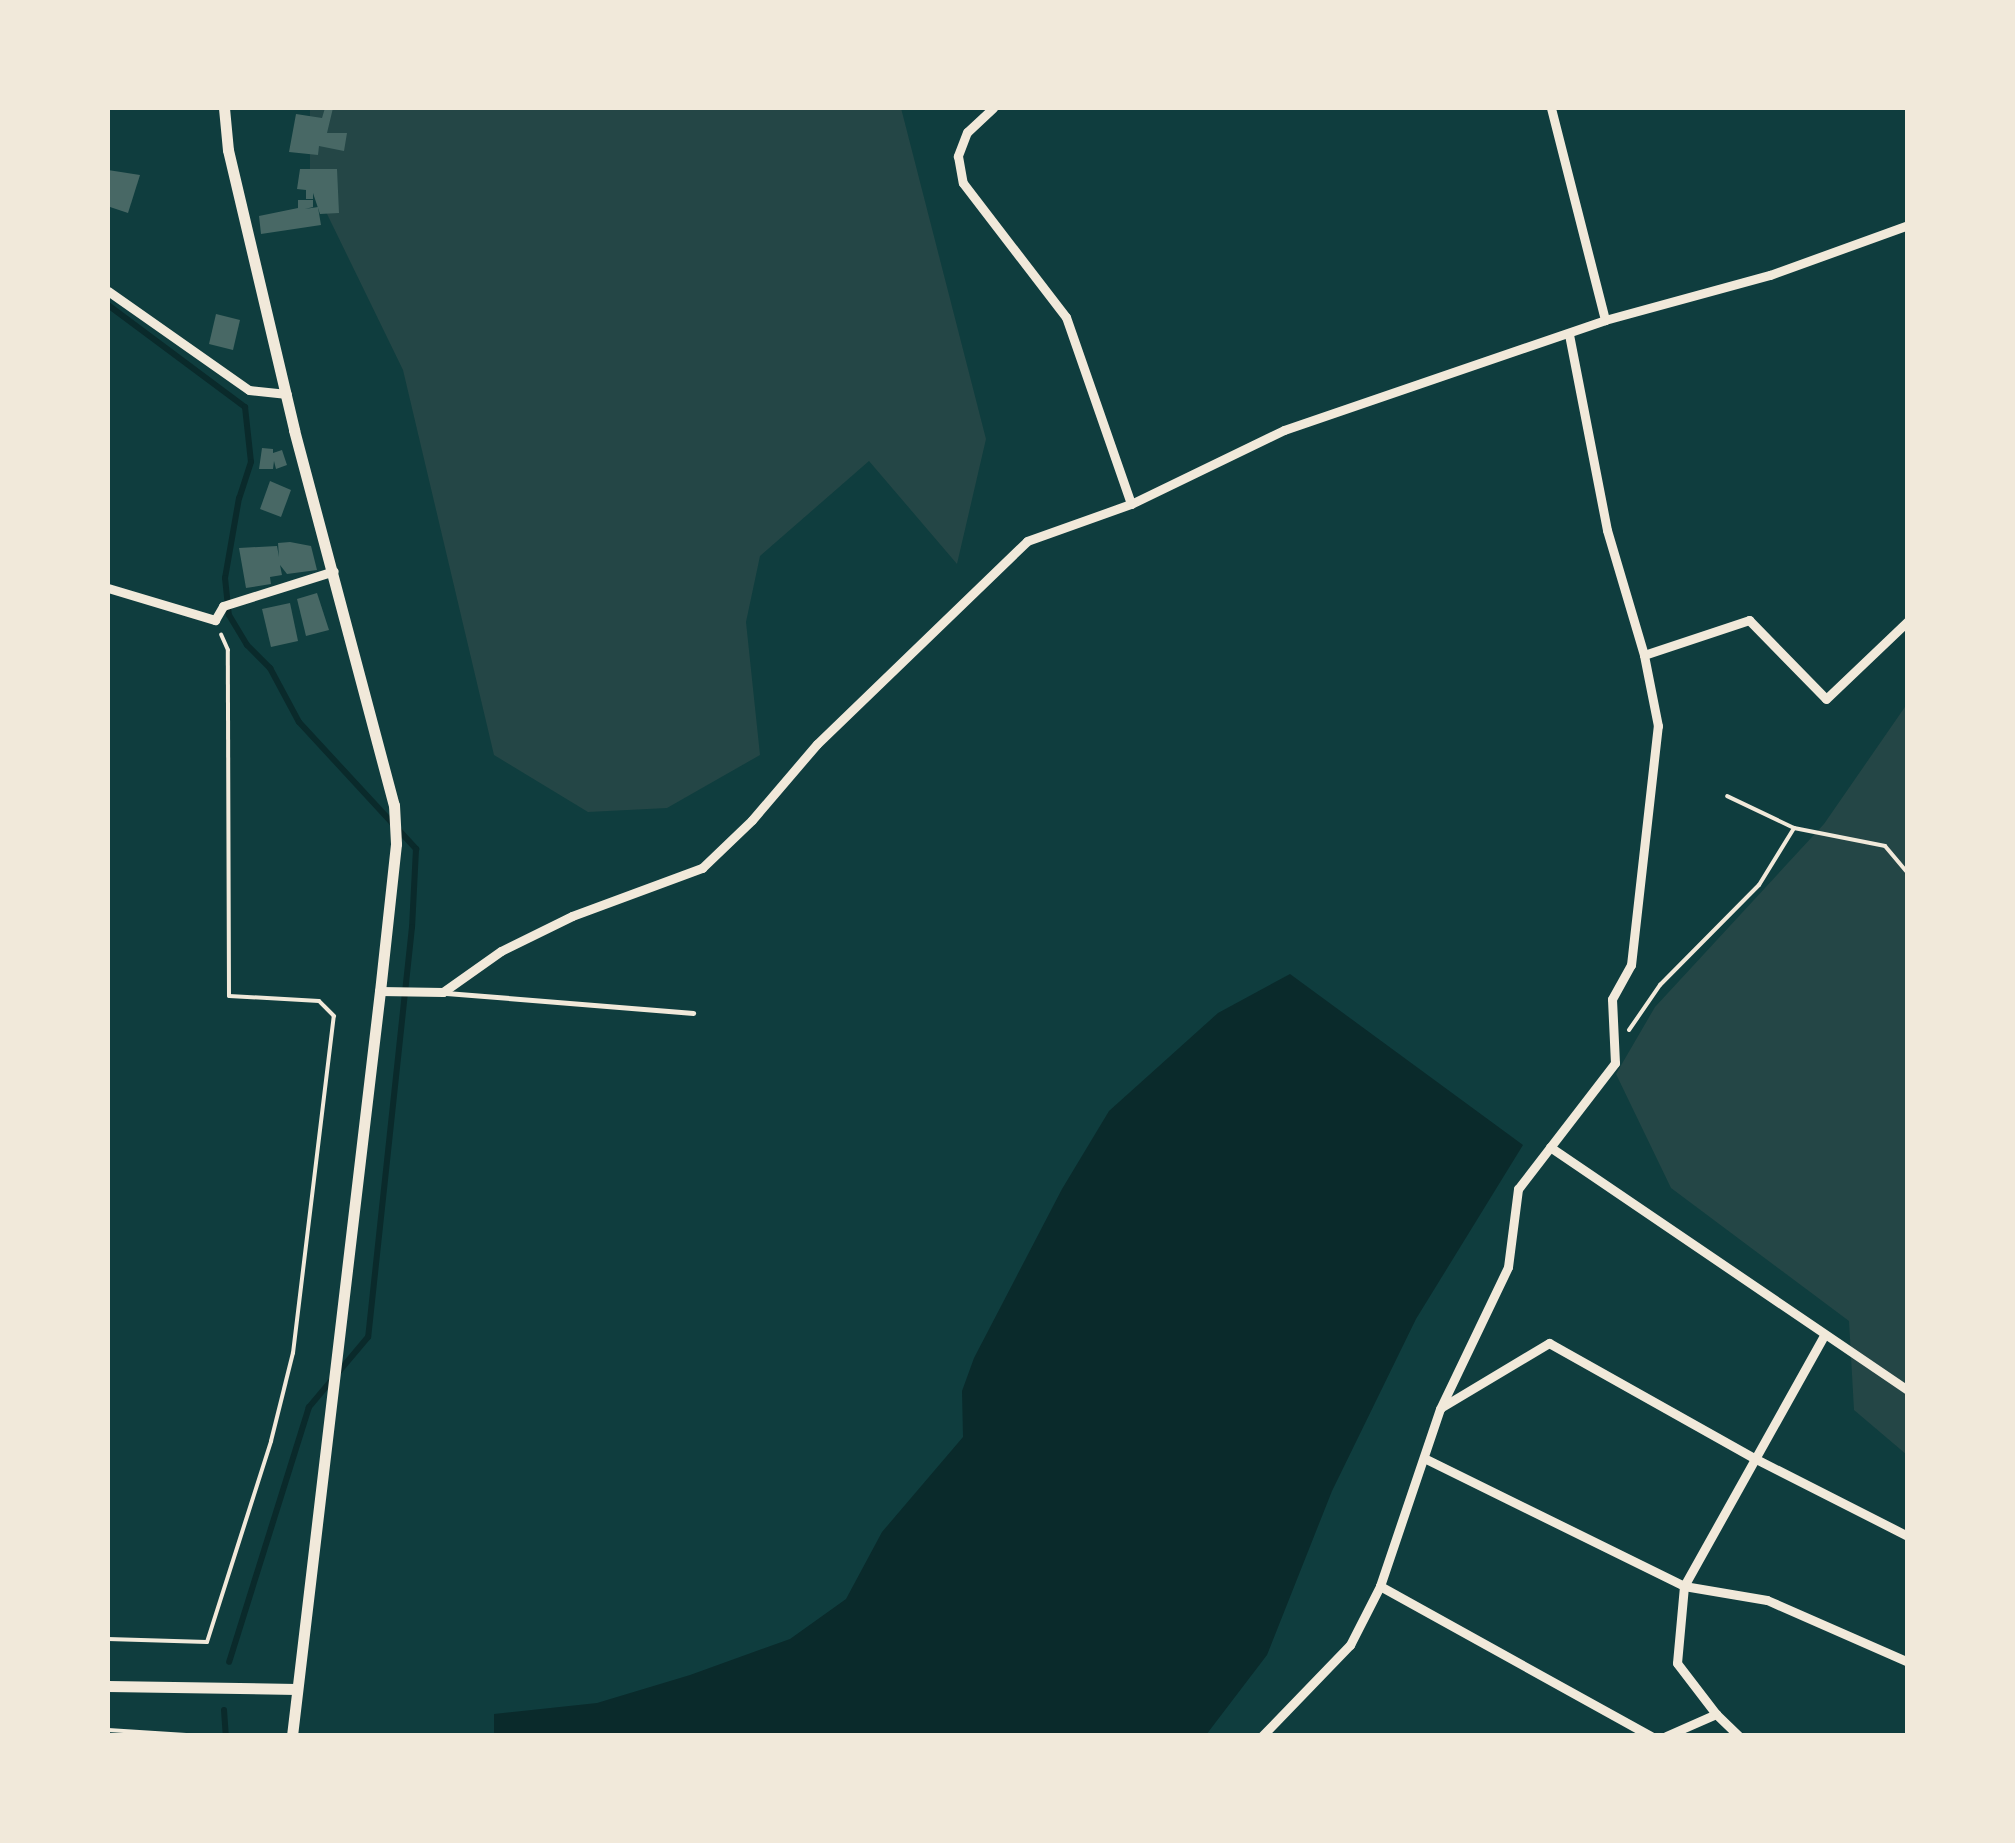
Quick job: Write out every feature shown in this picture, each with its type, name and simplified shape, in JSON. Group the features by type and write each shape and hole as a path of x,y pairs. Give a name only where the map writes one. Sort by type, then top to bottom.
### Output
{"street":[{"path":"224,108 228,150 287,394 394,805 396,844 292,1736"},
{"path":"993,108 967,132 958,156 963,183 1066,318 1131,504"},
{"path":"1551,108 1605,320"},
{"path":"380,992 443,992 501,951 572,916 702,868 752,820 817,744 1027,540 1131,504 1284,430 1605,320 1770,275 1908,225"},
{"path":"108,291 249,390 287,394"},
{"path":"1262,1736 1350,1645 1380,1586 1440,1409 1508,1268 1518,1189 1614,1063 1612,1000 1630,965 1658,726 1644,655 1607,530 1569,334"},
{"path":"108,588 215,620 223,606 334,571"},
{"path":"1644,655 1749,620 1826,699 1908,621"},
{"path":"1550,1146 1908,1390"},
{"path":"1739,1736 1716,1714 1677,1663 1684,1586 1824,1335"},
{"path":"1440,1409 1549,1342 1756,1459 1908,1536"},
{"path":"1424,1458 1684,1586 1767,1600 1908,1662"},
{"path":"1380,1586 1651,1736"},
{"path":"108,1686 296,1689"},
{"path":"1666,1736 1716,1714"}],"lane":[{"path":"443,992 693,1013"}],"path":[{"path":"108,1639 207,1642 271,1441 293,1353 334,1016 319,1001 229,996 228,650 215,620"},
{"path":"1727,796 1794,828 1885,846 1908,873"},
{"path":"1615,1050 1660,984 1759,885 1794,828"},
{"path":"108,1730 202,1736"}],"shaded area":[{"path":"310,108 901,108 986,439 957,564 869,461 760,556 746,622 760,755 667,808 588,812 494,755 403,370 310,179"},
{"path":"1907,704 1907,1455 1854,1410 1849,1321 1671,1188 1616,1074 1655,1007 1824,824"},
{"path":"1290,974 1523,1145 1416,1319 1332,1491 1267,1655 1206,1735 494,1735 494,1714 597,1703 690,1675 790,1639 846,1599 882,1532 963,1437 962,1391 974,1358 1062,1189 1109,1111 1218,1013"}],"building":[{"path":"325,108 333,108 327,133 347,133 344,151 319,146 318,155 289,152 296,114 322,118"},
{"path":"300,169 337,169 339,213 320,214 313,193 313,199 306,199 306,190 297,189"},
{"path":"108,170 140,175 128,213 110,207"},
{"path":"298,200 313,200 313,207 305,209 318,207 321,225 261,234 259,216 298,208"},
{"path":"216,314 240,320 233,350 209,344"},
{"path":"262,448 273,449 273,453 282,450 287,465 276,469 274,461 273,469 259,469"},
{"path":"270,481 291,490 281,517 260,509"},
{"path":"278,543 311,546 317,570 287,574 280,565 282,575 270,577 271,584 246,588 239,548 277,546 279,557"},
{"path":"317,593 329,630 306,636 297,599"},
{"path":"290,603 298,641 271,647 262,609"}],"waterway":[{"path":"108,305 245,407 251,462 239,498 225,578 229,615 247,645 270,668 299,722 416,849 412,927 368,1337 309,1407 229,1662"},
{"path":"224,1710 226,1736"}]}
